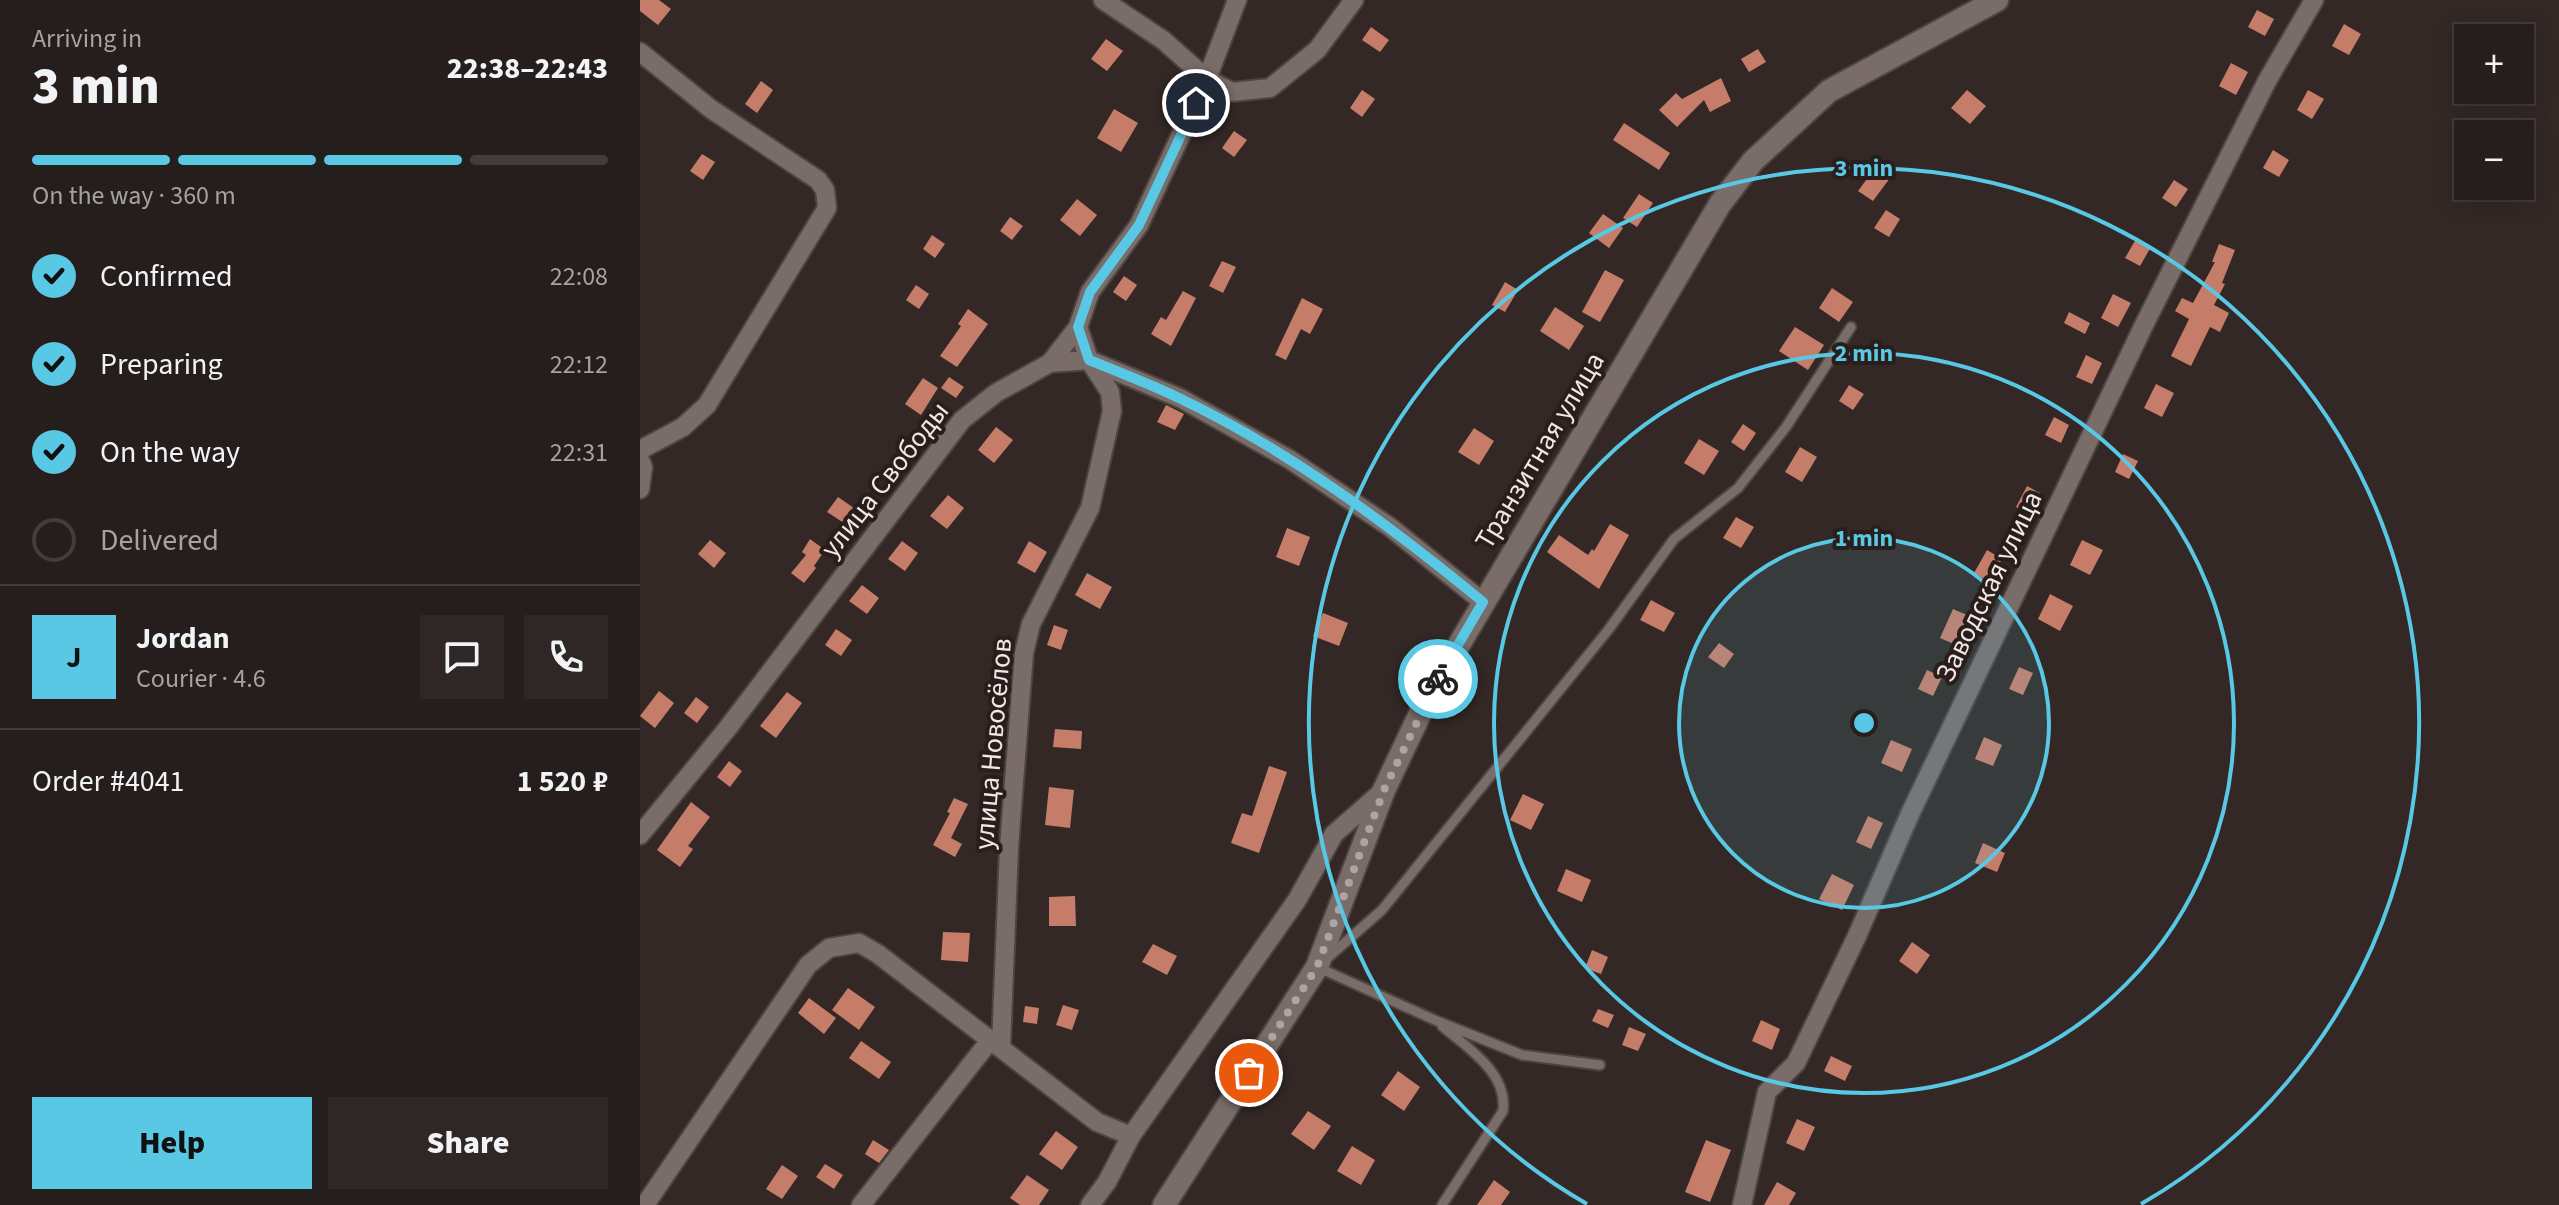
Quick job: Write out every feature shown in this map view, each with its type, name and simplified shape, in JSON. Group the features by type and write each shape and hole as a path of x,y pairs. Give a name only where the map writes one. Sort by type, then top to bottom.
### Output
{"main road":[{"name":"Транзитная улица","path":"1164,1205 1317,967 1384,790 1428,697 1720,204 1753,161 1829,91 1997,0"}],"street":[{"path":"1103,0 1163,40 1207,79 1232,92 1270,88 1317,50 1354,0"},
{"name":"улица Свободы","path":"640,835 727,729 962,420 996,393 1050,363 1078,327 1090,292 1139,225 1207,79 1237,0"},
{"name":"Заводская улица","path":"1742,1205 1767,1092 1796,1063 1857,936 1910,814 2144,325 2267,81 2314,0"},
{"path":"640,52 711,109 818,180 825,190 827,208 707,405 683,427 640,450"},
{"name":"улица Новосёлов","path":"996,1043 1024,653 1031,624 1090,508 1112,411 1110,392 1089,360 1078,327"},
{"path":"1050,363 1089,360 1180,398 1289,459 1390,527 1483,602"},
{"path":"640,460 643,467 640,489"},
{"path":"1090,1205 1107,1182 1131,1136 1297,900 1334,834 1384,790"},
{"path":"645,1205 808,965 829,948 859,943 878,954 1097,1122 1131,1136"},
{"path":"861,1205 996,1043"}],"lane":[{"path":"1600,1065 1522,1055 1317,967 1382,910 1609,629 1674,539 1738,488 1786,427 1851,327"},
{"path":"1437,1021 1487,1066 1505,1099 1503,1111 1442,1205"}],"building":[{"path":"640,0 659,0 671,9 658,25 640,11"},
{"path":"2257,10 2274,19 2265,36 2248,27"},
{"path":"2344,24 2361,34 2349,55 2332,46"},
{"path":"1371,27 1389,40 1380,52 1362,40"},
{"path":"1106,39 1123,51 1107,71 1091,59"},
{"path":"1758,49 1766,62 1749,72 1741,59"},
{"path":"2231,63 2248,72 2236,95 2219,86"},
{"path":"1721,78 1731,101 1710,112 1704,100 1677,127 1659,110 1676,93 1682,99"},
{"path":"761,81 773,90 757,113 745,104"},
{"path":"1362,90 1375,99 1362,117 1350,108"},
{"path":"1967,90 1986,106 1970,124 1951,108"},
{"path":"2308,90 2324,99 2312,119 2297,110"},
{"path":"1114,109 1138,123 1121,152 1097,138"},
{"path":"1624,123 1670,153 1659,170 1613,140"},
{"path":"1234,131 1247,140 1234,157 1222,148"},
{"path":"2273,150 2289,160 2279,177 2263,168"},
{"path":"702,154 715,162 703,180 690,171"},
{"path":"1875,168 1890,178 1873,201 1858,191"},
{"path":"2174,180 2188,189 2176,207 2162,198"},
{"path":"1639,194 1653,203 1637,227 1623,218"},
{"path":"1077,199 1097,215 1080,236 1060,220"},
{"path":"1886,210 1900,219 1889,237 1874,228"},
{"path":"1603,214 1623,228 1609,248 1589,233"},
{"path":"1010,217 1023,226 1012,240 1000,231"},
{"path":"932,235 945,244 935,258 923,249"},
{"path":"2136,239 2151,247 2140,266 2125,258"},
{"path":"2219,244 2235,250 2222,283 2225,284 2214,305 2229,313 2220,332 2210,327 2191,366 2171,356 2189,319 2175,311 2182,298 2193,303 2215,262 2212,262"},
{"path":"1222,261 1236,267 1223,293 1209,286"},
{"path":"1605,270 1624,280 1600,322 1582,312"},
{"path":"1124,276 1137,285 1126,301 1113,292"},
{"path":"1505,282 1518,290 1505,312 1492,305"},
{"path":"916,285 929,294 919,309 906,300"},
{"path":"1832,288 1853,302 1839,322 1819,308"},
{"path":"1183,291 1196,298 1171,346 1151,334 1161,317 1166,320"},
{"path":"2113,294 2131,303 2118,327 2101,318"},
{"path":"1302,298 1323,309 1310,334 1301,329 1286,360 1275,355"},
{"path":"1555,307 1584,326 1569,350 1540,331"},
{"path":"968,309 988,324 957,367 940,356 961,326 958,324"},
{"path":"2069,312 2090,323 2085,334 2064,323"},
{"path":"1795,327 1824,345 1808,370 1779,351"},
{"path":"2086,355 2102,363 2092,384 2076,377"},
{"path":"949,377 964,387 956,398 941,388"},
{"path":"923,378 938,388 921,415 905,404"},
{"path":"2156,384 2174,393 2162,417 2144,408"},
{"path":"1849,385 1864,394 1853,410 1839,401"},
{"path":"1166,405 1184,414 1175,430 1157,422"},
{"path":"2054,417 2069,425 2061,443 2045,435"},
{"path":"1743,424 1756,433 1744,451 1731,442"},
{"path":"996,427 1013,440 994,463 978,450"},
{"path":"1474,428 1494,441 1479,465 1458,452"},
{"path":"1699,439 1719,451 1704,475 1684,463"},
{"path":"1800,447 1817,457 1802,482 1785,472"},
{"path":"2123,454 2138,461 2129,479 2115,472"},
{"path":"2027,486 2040,493 2029,514 2016,507"},
{"path":"948,495 964,508 947,529 930,516"},
{"path":"838,497 854,508 844,523 827,512"},
{"path":"1736,517 1754,527 1741,548 1723,538"},
{"path":"1610,524 1629,535 1599,589 1547,552 1559,535 1588,555 1592,549 1594,551"},
{"path":"1287,528 1310,537 1299,566 1276,557"},
{"path":"810,539 825,550 804,583 791,573 806,555 802,552"},
{"path":"710,540 726,553 714,568 698,554"},
{"path":"2082,540 2103,550 2090,575 2070,565"},
{"path":"902,541 918,553 905,571 888,559"},
{"path":"1029,541 1047,552 1035,573 1017,563"},
{"path":"1987,550 2002,559 1989,582 1974,573"},
{"path":"1087,573 1112,587 1100,609 1075,595"},
{"path":"862,585 879,598 867,614 849,601"},
{"path":"2050,594 2073,606 2060,631 2038,619"},
{"path":"1651,600 1675,613 1664,632 1640,620"},
{"path":"1953,609 1974,618 1961,647 1940,638"},
{"path":"1323,613 1348,623 1339,646 1313,636"},
{"path":"1054,625 1068,630 1061,650 1047,645"},
{"path":"836,629 852,640 841,656 825,645"},
{"path":"1719,643 1734,654 1724,668 1708,657"},
{"path":"2019,667 2033,673 2023,695 2009,689"},
{"path":"1927,670 1942,677 1933,696 1918,689"},
{"path":"659,691 674,703 655,728 640,716"},
{"path":"787,692 802,703 776,738 760,726"},
{"path":"696,697 709,707 697,723 684,713"},
{"path":"1055,729 1082,731 1081,749 1053,747"},
{"path":"1984,737 2002,745 1993,766 1975,759"},
{"path":"1891,740 1912,749 1902,772 1881,763"},
{"path":"729,761 742,771 730,787 717,777"},
{"path":"1269,766 1287,772 1259,853 1231,843 1242,813 1252,816"},
{"path":"1049,787 1074,790 1070,828 1045,825"},
{"path":"1523,794 1544,804 1531,830 1510,820"},
{"path":"954,798 968,804 951,838 962,844 955,857 933,845 950,813 947,812"},
{"path":"691,802 710,817 688,846 693,849 680,867 657,850"},
{"path":"1868,816 1883,823 1871,849 1856,842"},
{"path":"1983,843 2005,853 1997,872 1975,863"},
{"path":"1566,869 1591,880 1582,902 1557,891"},
{"path":"1832,874 1854,885 1842,910 1819,899"},
{"path":"1075,896 1076,926 1049,926 1049,897"},
{"path":"943,932 970,933 968,962 941,960"},
{"path":"1912,942 1930,955 1917,974 1899,961"},
{"path":"1153,944 1177,956 1167,975 1142,962"},
{"path":"1592,950 1608,957 1601,974 1585,968"},
{"path":"848,988 875,1007 859,1030 832,1010"},
{"path":"809,998 836,1018 824,1034 798,1013"},
{"path":"1063,1005 1079,1010 1072,1030 1056,1025"},
{"path":"1025,1006 1039,1008 1037,1024 1023,1022"},
{"path":"1598,1009 1614,1015 1608,1028 1592,1021"},
{"path":"1761,1020 1780,1029 1772,1050 1752,1041"},
{"path":"1629,1027 1646,1034 1638,1051 1622,1045"},
{"path":"861,1041 891,1062 879,1079 849,1058"},
{"path":"1831,1056 1852,1066 1845,1081 1824,1071"},
{"path":"1398,1071 1420,1087 1404,1111 1381,1095"},
{"path":"1308,1111 1331,1126 1314,1150 1291,1134"},
{"path":"1797,1119 1815,1127 1804,1151 1786,1143"},
{"path":"1056,1131 1078,1147 1062,1170 1039,1154"},
{"path":"873,1140 889,1150 879,1163 865,1154"},
{"path":"1706,1140 1731,1150 1710,1202 1685,1192"},
{"path":"1352,1146 1375,1160 1361,1185 1337,1171"},
{"path":"825,1164 843,1175 834,1189 816,1177"},
{"path":"782,1165 798,1176 782,1199 766,1189"},
{"path":"1027,1175 1049,1190 1039,1205 1020,1205 1010,1198"},
{"path":"1494,1180 1510,1192 1501,1205 1477,1205"},
{"path":"1777,1182 1796,1193 1789,1205 1764,1205"}],"way so far":[{"path":"1249,1073 1317,967 1384,790 1438,679"}],"route":[{"path":"1196,103 1139,225 1090,292 1078,327 1089,360 1180,398 1289,459 1390,527 1483,602 1438,679"}]}
